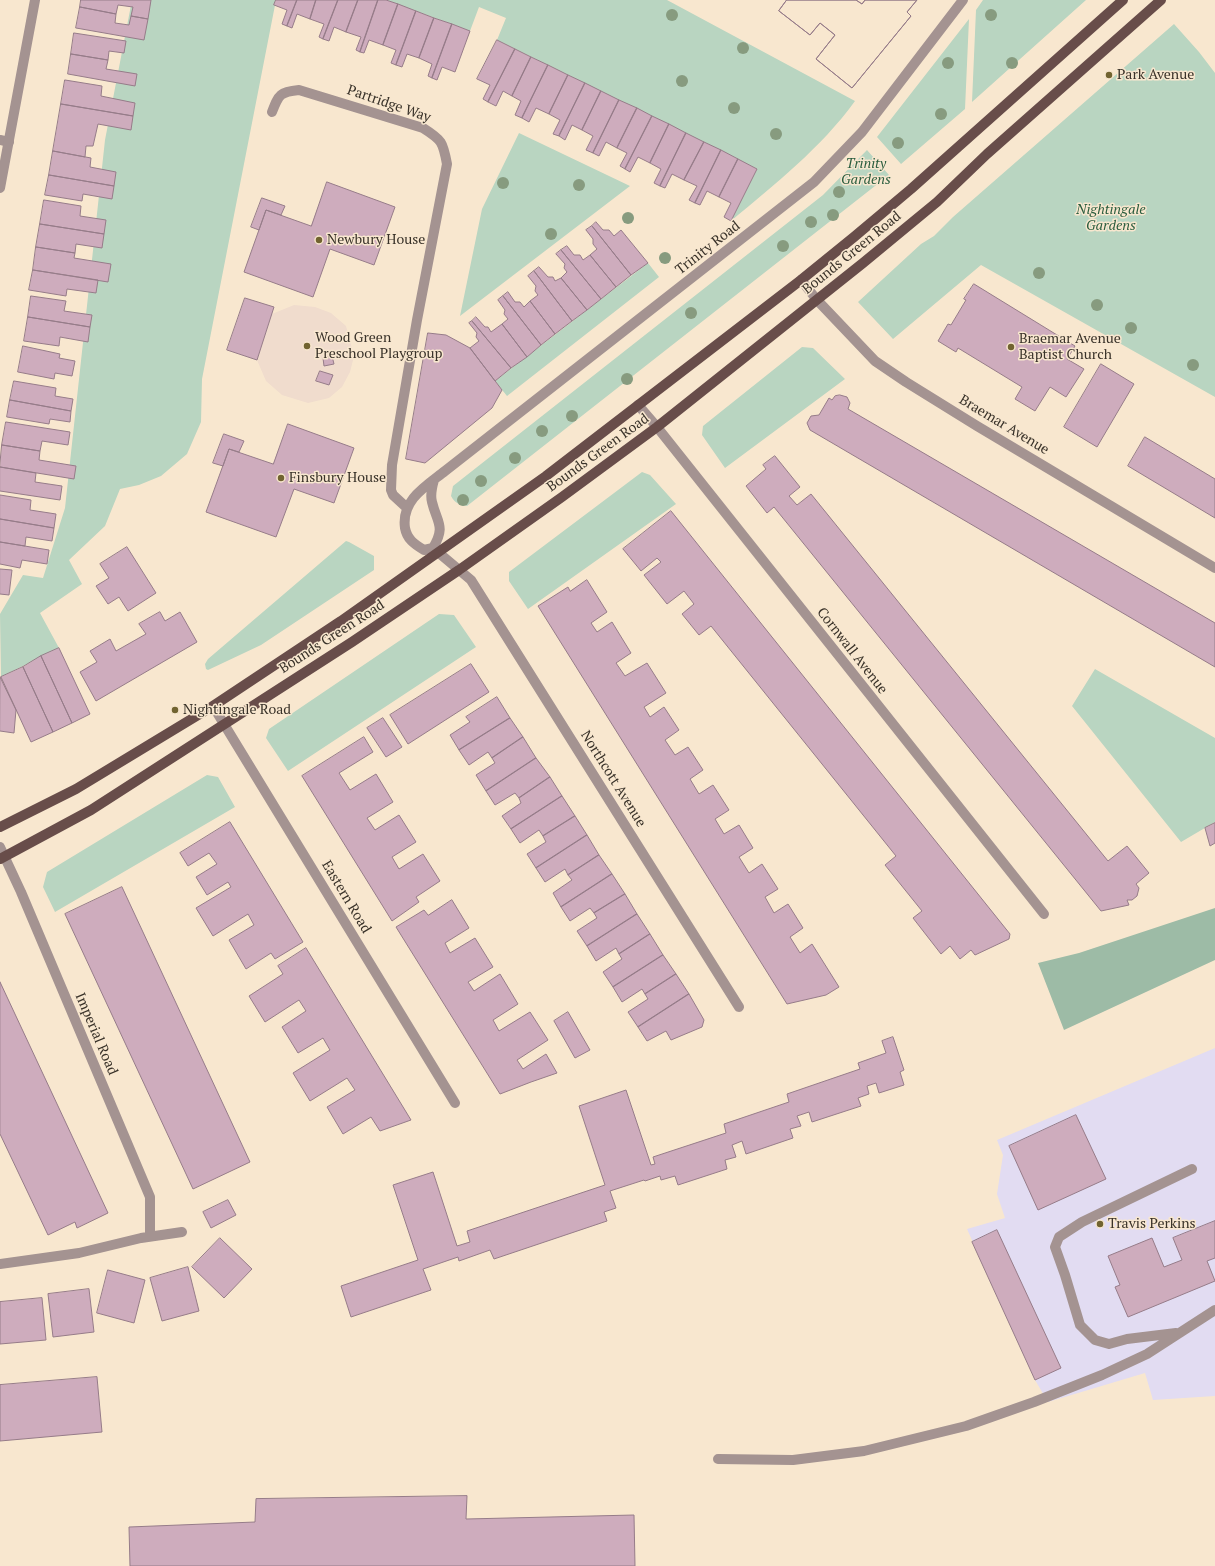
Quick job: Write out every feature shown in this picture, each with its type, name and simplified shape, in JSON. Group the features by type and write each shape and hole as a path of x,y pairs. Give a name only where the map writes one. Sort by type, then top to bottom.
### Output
{"main road":[{"name":"Bounds Green Road","path":"0,827 76,789 213,706 340,621 436,550 546,476 801,280 911,189 1123,0"},
{"name":"Bounds Green Road","path":"2,854 91,810 352,642 459,570 657,427 817,300 937,202 987,154 1161,0"}],"street":[{"path":"0,188 4,141 35,0"},
{"name":"Trinity Road","path":"406,508 418,493 434,480 814,182 862,132 963,0"},
{"name":"Partridge Way","path":"272,112 276,100 284,92 299,90 423,128 437,137 444,147 446,164 392,465 391,490 393,495 406,508"},
{"name":"Braemar Avenue","path":"801,280 817,300 875,361 906,382 1215,568"},
{"name":"Cornwall Avenue","path":"638,406 657,427 1044,914"},
{"path":"434,480 432,502 440,523 440,537 436,550"},
{"path":"406,508 404,520 406,535 413,544 424,550 436,550 459,570"},
{"name":"Northcott Avenue","path":"459,570 466,575 477,589 739,1007"},
{"name":"Eastern Road","path":"213,706 455,1103"},
{"name":"Imperial Road","path":"2,854 21,892 150,1197 150,1236"},
{"path":"1178,1333 1127,1339 1109,1344 1096,1340 1080,1325 1055,1247 1059,1237 1082,1222 1192,1169"},
{"path":"0,1264 79,1253 150,1236 182,1232"},
{"path":"718,1459 793,1460 864,1451 966,1426 1034,1402 1102,1375 1147,1354 1215,1310"}],"shaded area":[{"name":"Wood Green Preschool Playgroup","path":"294,305 315,307 331,313 346,326 354,356 350,372 342,387 329,398 308,403 282,395 266,381 257,360 272,314"},
{"name":"Travis Perkins","path":"1215,1048 1215,1396 1153,1400 1145,1373 1048,1402 1035,1380 967,1229 1005,1218 997,1194 1003,1155 997,1140"}],"green space":[{"path":"132,0 276,0 202,379 201,422 187,454 161,476 139,485 120,489 105,526 69,560 82,584 40,613 59,648 1,677 0,614 23,575 43,578 65,508 105,140"},
{"path":"386,0 667,0 855,101 842,118 797,165 731,221 757,169 497,40 506,18 479,7 470,31"},
{"path":"983,0 1086,0 972,102 976,10"},
{"path":"969,19 965,109 901,164 877,137"},
{"name":"Nightingale Gardens","path":"1174,24 1199,52 1215,73 1215,397 981,265 893,339 858,302 921,244 934,236 953,217"},
{"path":"519,133 630,186 460,316 482,209"},
{"name":"Trinity Gardens","path":"867,150 889,175 467,506 459,504 454,500 451,496 453,486 823,195"},
{"path":"648,263 659,277 507,396 495,381"},
{"path":"802,347 813,348 845,379 725,468 702,435 703,426"},
{"path":"642,472 650,475 676,504 528,609 509,581 509,572"},
{"path":"346,541 374,556 374,570 261,645 208,670 206,669 205,664 208,659"},
{"path":"439,614 454,615 476,647 288,771 266,738 269,729"},
{"path":"1095,669 1215,738 1215,822 1181,842 1072,706"},
{"path":"207,775 218,777 235,807 55,912 43,887 47,872"},
{"path":"1215,908 1215,960 1064,1030 1038,963 1079,953"}],"building":[{"path":"81,0 151,0 148,19 131,16 133,7 118,5 116,14 80,7"},
{"path":"276,0 297,0 287,26 282,24 287,10 274,5"},
{"path":"297,0 316,0 310,19 297,14 292,28 287,26"},
{"path":"316,0 338,0 323,39 319,37 324,24 310,19"},
{"path":"338,0 358,0 346,32 334,27 329,41 323,39"},
{"path":"358,0 378,0 360,52 356,50 361,37 346,32"},
{"path":"378,0 386,0 398,4 383,45 369,40 364,53 360,52"},
{"path":"787,0 856,0 862,4 865,0 917,0 907,12 911,16 852,88 816,59 835,35 820,23 810,35 779,11"},
{"path":"787,0 856,0 862,4 865,0 917,0 907,12 911,16 852,88 816,59 835,35 820,23 810,35 779,11"},
{"path":"398,4 416,11 396,65 391,63 396,50 383,45"},
{"path":"80,7 116,14 115,23 129,25 131,16 148,19 144,40 76,28"},
{"path":"416,11 434,18 419,58 407,54 402,67 396,65"},
{"path":"434,18 452,24 432,78 428,76 432,64 419,58"},
{"path":"452,24 470,31 455,72 442,67 437,80 432,78"},
{"path":"74,33 126,41 124,53 109,51 108,60 71,54"},
{"path":"497,40 515,49 488,102 483,99 490,85 477,79"},
{"path":"515,49 531,57 512,96 503,91 496,106 488,102"},
{"path":"71,54 108,60 106,69 137,74 135,86 68,74"},
{"path":"531,57 548,65 522,118 515,115 521,101 512,96"},
{"path":"548,65 568,75 549,114 536,108 529,122 522,118"},
{"path":"568,75 585,83 559,136 553,134 560,120 549,114"},
{"path":"65,80 102,86 101,96 135,103 133,116 61,104"},
{"path":"585,83 601,91 582,130 572,125 565,140 559,136"},
{"path":"601,91 619,100 593,153 586,150 593,136 582,130"},
{"path":"619,100 637,108 617,148 606,142 599,156 593,153"},
{"path":"61,104 133,116 131,130 98,124 93,146 86,146 85,157 53,151"},
{"path":"637,108 652,116 625,169 620,166 627,153 617,148"},
{"path":"652,116 669,124 650,163 638,157 630,172 625,169"},
{"path":"669,124 686,133 660,186 654,183 661,169 650,163"},
{"path":"686,133 704,142 684,180 672,174 665,188 660,186"},
{"path":"704,142 721,150 695,203 689,200 697,186 684,180"},
{"path":"721,150 738,159 719,197 707,191 700,205 695,203"},
{"path":"53,151 91,158 90,167 116,172 114,186 49,175"},
{"path":"738,159 757,169 731,221 724,217 731,203 719,197"},
{"path":"49,175 114,186 112,199 83,194 82,201 45,195"},
{"name":"Newbury House","path":"327,182 395,207 374,265 330,249 313,297 244,272 266,210 311,226"},
{"path":"262,198 285,206 281,215 266,210 259,230 251,227"},
{"path":"44,200 81,206 80,216 106,220 104,234 40,224"},
{"path":"596,222 603,230 609,230 614,236 621,230 648,263 631,275 592,226"},
{"path":"40,224 104,234 102,248 76,244 75,253 36,247"},
{"path":"592,226 631,275 616,287 590,255 597,249 593,244 593,239 586,230"},
{"path":"567,246 574,255 580,255 583,260 590,255 616,287 601,299 561,250"},
{"path":"36,247 75,253 74,258 111,264 108,282 33,270"},
{"path":"561,250 601,299 587,310 561,278 567,272 564,268 565,264 556,254"},
{"path":"539,267 548,277 553,277 555,281 561,278 587,310 572,321 534,271"},
{"path":"33,270 98,280 96,293 67,289 66,296 29,290"},
{"path":"534,271 572,321 555,334 530,301 538,295 535,291 536,286 528,276"},
{"name":"Braemar Avenue Baptist Church","path":"974,284 1075,346 1067,359 1084,369 1066,397 1050,387 1035,411 1015,399 1022,387 958,348 956,352 938,341 948,324 951,325 966,300 964,299"},
{"path":"508,292 515,302 520,302 524,307 530,301 555,334 541,345 503,296"},
{"path":"31,296 66,301 64,311 92,315 90,327 28,317"},
{"path":"503,296 541,345 527,357 502,324 508,319 504,314 505,310 498,300"},
{"path":"245,298 274,307 257,360 227,350"},
{"path":"28,317 90,327 88,342 60,337 59,346 24,341"},
{"path":"476,317 485,327 488,327 491,332 502,324 527,357 511,368 472,321"},
{"path":"472,321 511,368 495,381 470,348 479,341 476,337 477,333 469,323"},
{"path":"428,333 446,335 470,348 502,390 492,408 425,463 406,459"},
{"path":"23,346 60,354 59,358 75,361 72,376 55,373 54,379 18,372"},
{"path":"332,356 334,364 324,366 323,358"},
{"path":"1101,364 1134,384 1097,447 1064,427"},
{"path":"320,371 333,375 329,385 316,381"},
{"path":"14,381 56,388 55,396 73,399 71,411 10,400"},
{"path":"840,395 847,397 850,403 848,409 1215,623 1215,667 810,430 807,423 811,416 819,415 829,398 832,400 835,396"},
{"path":"10,400 71,411 70,422 50,419 49,424 7,417"},
{"path":"6,422 70,432 68,445 42,441 40,451 2,445"},
{"name":"Finsbury House","path":"288,424 354,448 334,503 294,489 276,537 206,512 229,449 273,464"},
{"path":"224,434 244,441 239,452 229,449 223,466 213,463"},
{"path":"1145,437 1215,479 1215,518 1128,466"},
{"path":"2,445 40,451 39,460 76,466 74,479 0,467"},
{"path":"775,456 800,487 789,496 797,505 811,494 1108,861 1127,846 1149,873 1136,884 1139,888 1137,896 1132,900 1127,900 1129,905 1101,911 774,507 767,513 746,486 766,469 763,465"},
{"path":"0,467 36,473 35,482 62,486 60,500 0,491"},
{"path":"0,495 31,500 30,510 56,514 54,528 0,519"},
{"path":"671,511 1010,934 1009,939 975,955 971,950 960,959 950,946 941,954 913,918 922,911 885,865 896,856 711,626 699,635 682,614 694,604 684,591 667,604 644,575 661,562 657,558 641,571 623,549"},
{"path":"0,519 54,528 52,541 26,537 25,546 0,542"},
{"path":"0,542 49,550 47,564 22,560 20,568 0,564"},
{"path":"127,547 156,593 128,611 119,597 108,604 96,586 109,578 100,564"},
{"path":"0,569 12,570 9,595 0,594"},
{"path":"587,580 607,612 591,623 597,632 612,622 631,653 616,663 625,676 647,663 666,693 644,707 650,717 664,707 679,730 665,740 675,755 688,747 703,770 690,779 699,794 713,785 729,810 715,819 724,834 739,825 753,848 739,857 749,873 762,864 778,889 765,897 774,913 788,904 803,928 790,937 800,953 812,944 839,987 826,995 787,1004 538,606 568,587 570,591"},
{"path":"160,612 165,621 180,612 197,642 96,701 80,672 97,662 90,651 110,639 116,651 146,634 139,624"},
{"path":"59,648 90,714 72,723 41,656"},
{"path":"41,656 72,723 53,732 23,667"},
{"path":"471,664 489,692 408,744 390,715"},
{"path":"23,667 53,732 31,742 1,677"},
{"path":"0,677 16,710 14,733 0,731"},
{"path":"497,697 510,718 459,750 450,735 470,722 466,717"},
{"path":"383,718 402,747 386,757 367,728"},
{"path":"510,718 523,737 492,758 488,752 469,765 459,750"},
{"path":"364,737 373,752 339,773 350,790 376,774 393,802 367,818 375,830 399,815 416,842 392,857 399,869 423,854 440,881 416,897 419,902 392,921 302,776"},
{"path":"523,737 536,758 486,791 476,775 495,763 492,758"},
{"path":"536,758 550,777 519,798 515,793 495,805 486,791"},
{"path":"550,777 562,796 511,829 502,816 521,803 519,798"},
{"path":"562,796 575,816 543,836 539,830 520,843 511,829"},
{"path":"575,816 587,835 536,868 527,854 546,842 543,836"},
{"path":"230,822 303,942 275,959 271,953 246,969 229,940 254,925 248,914 213,936 196,908 231,887 228,882 207,895 196,877 217,864 209,853 188,866 180,853"},
{"path":"1215,823 1215,843 1210,846 1205,828"},
{"path":"587,835 599,855 568,875 565,869 545,882 536,868"},
{"path":"599,855 612,874 561,907 553,893 572,880 568,875"},
{"path":"612,874 625,894 594,913 590,908 570,921 561,907"},
{"path":"122,887 250,1162 193,1189 65,914"},
{"path":"625,894 637,914 587,946 577,931 597,918 594,913"},
{"path":"452,900 469,928 445,943 450,953 475,938 493,967 468,982 474,991 500,974 518,1004 493,1020 499,1031 530,1012 548,1040 517,1060 523,1069 546,1054 557,1073 500,1094 396,927 424,910 428,915"},
{"path":"637,914 650,934 619,954 616,948 596,961 587,946"},
{"path":"650,934 663,955 613,987 603,972 622,959 619,954"},
{"path":"306,948 411,1120 380,1131 371,1117 343,1134 327,1107 355,1090 347,1078 310,1101 293,1073 330,1050 323,1038 298,1053 282,1027 306,1011 299,1000 265,1022 249,996 283,974 278,966"},
{"path":"663,955 676,974 645,994 642,989 622,1002 613,987"},
{"path":"676,974 689,994 638,1027 628,1012 648,999 645,994"},
{"path":"0,982 108,1213 77,1228 75,1222 48,1235 0,1134"},
{"path":"689,994 704,1020 702,1027 671,1040 666,1031 647,1041 638,1027"},
{"path":"568,1012 590,1050 575,1058 554,1021"},
{"path":"893,1037 904,1070 900,1072 904,1085 879,1093 876,1083 867,1086 869,1094 858,1098 861,1106 812,1122 809,1112 797,1116 801,1126 790,1129 793,1138 746,1154 742,1141 732,1145 736,1157 725,1160 727,1169 678,1185 675,1176 661,1180 660,1176 610,1191 616,1208 604,1212 607,1221 494,1259 490,1250 459,1261 458,1257 423,1269 431,1290 351,1317 341,1286 418,1260 393,1185 433,1172 457,1246 470,1242 467,1231 605,1185 579,1106 626,1090 651,1165 655,1164 653,1157 726,1133 724,1124 789,1102 787,1094 860,1069 858,1063 886,1053 882,1041"},
{"path":"1076,1115 1106,1179 1038,1210 1009,1146"},
{"path":"228,1200 236,1215 211,1228 203,1212"},
{"path":"1215,1221 1215,1258 1207,1261 1215,1281 1128,1317 1115,1287 1120,1285 1108,1256 1152,1238 1164,1267 1182,1260 1173,1238"},
{"path":"997,1230 1061,1368 1035,1380 972,1242"},
{"path":"220,1238 252,1269 224,1298 192,1267"},
{"path":"188,1267 199,1311 162,1321 150,1278"},
{"path":"108,1270 145,1280 134,1323 97,1313"},
{"path":"89,1289 94,1332 53,1337 48,1294"},
{"path":"42,1298 46,1340 0,1344 0,1302"},
{"path":"97,1377 102,1432 0,1441 0,1385"},
{"path":"467,1496 466,1519 634,1515 635,1566 130,1566 129,1527 255,1522 256,1499"}],"place":[{"name":"Park Avenue","path":"1109,75"},
{"name":"Newbury House","path":"319,240"},
{"name":"Wood Green Preschool Playgroup","path":"307,346"},
{"name":"Braemar Avenue Baptist Church","path":"1011,347"},
{"name":"Finsbury House","path":"281,478"},
{"name":"Nightingale Road","path":"175,710"},
{"name":"Travis Perkins","path":"1100,1224"}]}
